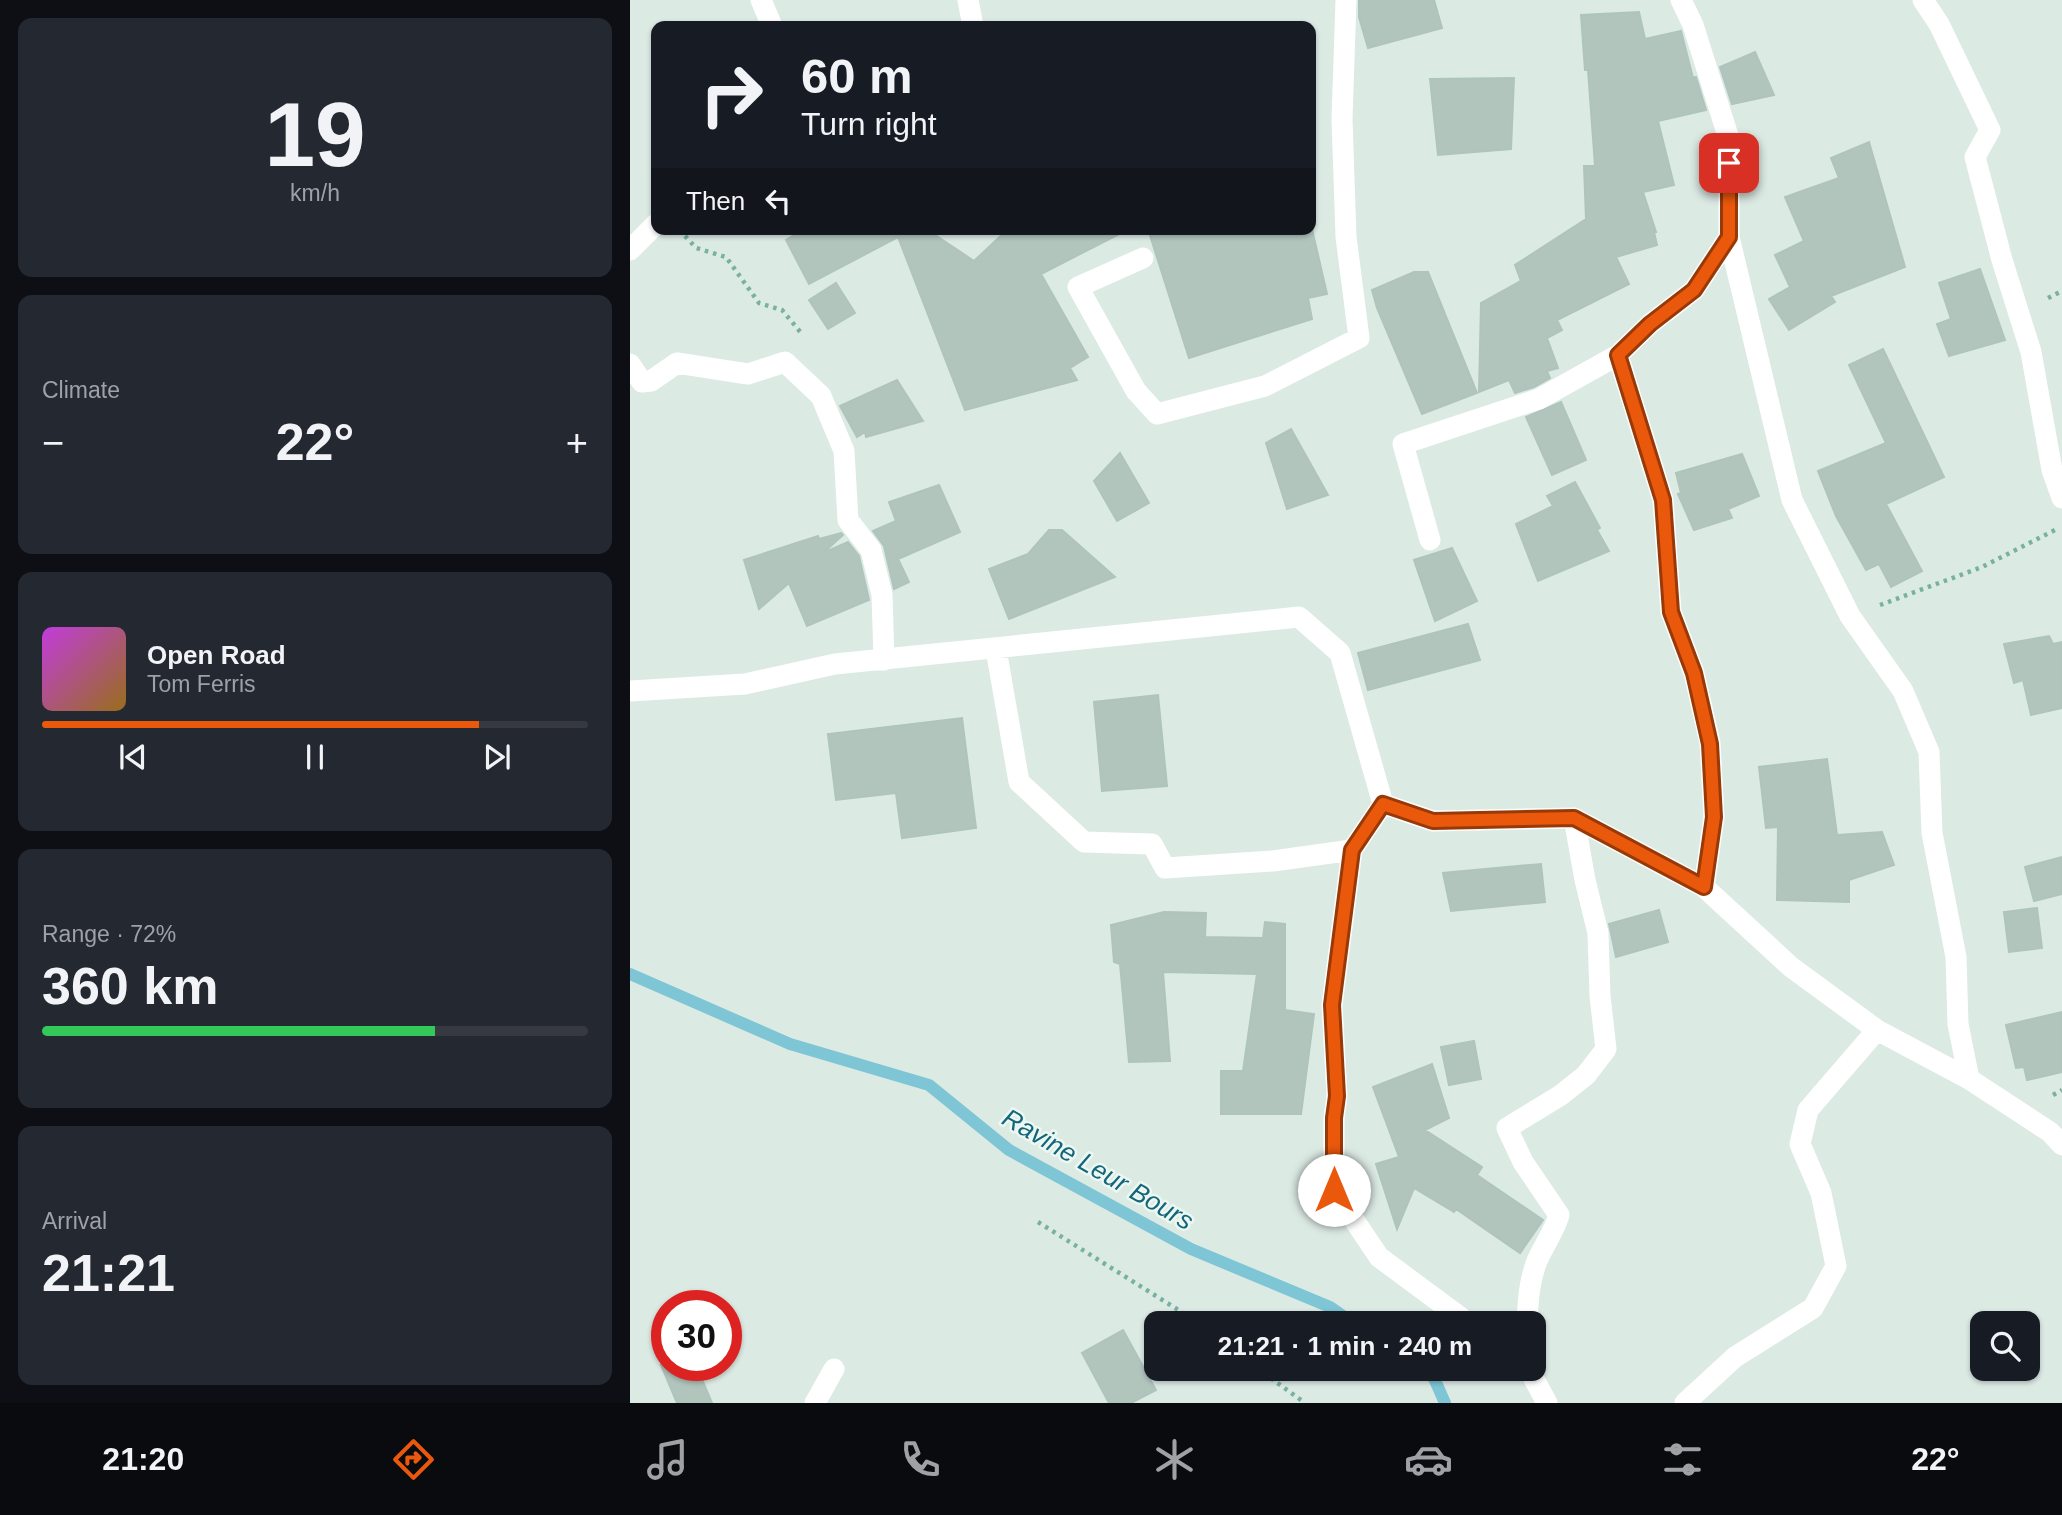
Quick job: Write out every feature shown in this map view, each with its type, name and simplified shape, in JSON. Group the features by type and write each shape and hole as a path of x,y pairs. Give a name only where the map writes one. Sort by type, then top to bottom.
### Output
{"street":[{"path":"761,0 770,21"},
{"path":"968,0 973,21"},
{"path":"1143,258 1078,287 1136,391 1157,414 1265,386 1359,338 1346,237 1342,119 1346,0"},
{"path":"1681,0 1693,25 1729,139 1729,237 1791,500 1850,617 1903,691 1929,752 1932,834 1956,957 1958,1024 1969,1079"},
{"path":"1923,0 1939,24 1990,130 1975,157 2002,260 2031,352 2052,470 2062,498"},
{"path":"630,250 651,229"},
{"path":"1430,540 1402,444 1539,399 1618,355 1650,324 1694,290 1729,237"},
{"path":"1618,355 1663,500 1671,612 1694,673 1710,744 1714,817 1704,887"},
{"path":"630,364 642,382 651,381 677,363 748,373 785,362 821,396 844,451 848,520 871,550 882,595 884,660"},
{"path":"630,691 745,684 835,664 1300,617 1340,653 1383,804 1352,850 1332,1005 1337,1096 1334,1118 1334,1190 1379,1257 1452,1311"},
{"path":"996,649 1019,782 1084,842 1152,844 1165,868 1273,861 1352,850"},
{"path":"1383,804 1433,821 1574,818 1704,887 1791,967 1877,1030 1969,1079 2050,1132 2062,1145"},
{"path":"1528,1311 1530,1282 1538,1258 1554,1231 1559,1215 1535,1181 1507,1128 1560,1095 1586,1075 1606,1049 1600,996 1598,933 1574,818"},
{"path":"1685,1403 1735,1357 1813,1308 1836,1266 1821,1193 1800,1144 1808,1110 1877,1030"},
{"path":"815,1403 834,1370"},
{"path":"1534,1381 1547,1403"}],"path":[{"path":"684,235 696,248 726,257 759,303 782,310 802,334 785,362"},
{"path":"1850,617 1982,567 2062,526"},
{"path":"2052,1096 2062,1090"},
{"path":"1038,1222 1178,1311"},
{"path":"1275,1381 1305,1403"}],"building":[{"path":"1359,0 1434,0 1442,28 1368,48 1359,17"},
{"path":"1639,12 1645,39 1681,31 1693,78 1696,77 1706,110 1658,121 1674,185 1643,192 1656,232 1657,245 1616,257 1629,284 1557,320 1562,330 1547,338 1558,368 1547,371 1550,378 1515,393 1509,380 1479,392 1481,303 1521,281 1515,265 1586,219 1584,166 1595,166 1581,15"},
{"path":"1755,52 1774,95 1732,104 1720,67"},
{"path":"1514,78 1511,149 1438,155 1430,79"},
{"path":"1869,142 1905,267 1831,296 1835,302 1789,330 1769,299 1790,287 1775,255 1804,241 1785,197 1839,178 1831,158"},
{"path":"795,235 935,235 974,261 1002,235 1117,235 1041,274 1088,357 1070,368 1077,380 965,410 898,237 809,284 786,240"},
{"path":"1150,235 1313,235 1327,294 1308,298 1312,319 1189,358"},
{"path":"1980,269 2005,340 1949,356 1937,324 1951,319 1939,283"},
{"path":"1414,272 1428,272 1477,393 1422,414 1372,290"},
{"path":"836,283 855,313 828,329 809,300"},
{"path":"1883,349 1944,477 1886,504 1922,571 1891,587 1879,564 1866,570 1836,516 1818,471 1886,443 1849,365"},
{"path":"897,380 923,421 866,437 865,432 857,437 840,406"},
{"path":"1561,402 1586,460 1552,475 1526,417"},
{"path":"1291,429 1328,495 1287,509 1266,443"},
{"path":"1120,453 1149,503 1117,521 1094,481"},
{"path":"1742,454 1759,496 1728,509 1732,518 1694,530 1678,494 1681,493 1676,473"},
{"path":"1575,482 1609,551 1538,581 1516,524 1553,506 1547,496"},
{"path":"939,485 960,532 898,559 909,582 894,589 884,546 873,531 896,521 889,502"},
{"path":"1049,530 1062,530 1115,577 1009,619 989,569 1028,554"},
{"path":"841,533 843,535 823,553 848,542 859,556 869,600 807,626 789,583 759,609 744,560 818,536 819,539"},
{"path":"1452,548 1477,601 1435,621 1414,560"},
{"path":"1468,624 1480,660 1368,690 1358,653"},
{"path":"2049,636 2053,644 2062,642 2062,708 2031,715 2023,680 2014,683 2004,644"},
{"path":"1158,695 1167,786 1102,791 1094,702"},
{"path":"962,718 976,828 902,838 896,793 836,800 828,734"},
{"path":"1827,759 1837,835 1882,832 1894,865 1849,880 1849,902 1777,900 1778,827 1766,828 1759,767"},
{"path":"2062,857 2062,894 2034,901 2025,867"},
{"path":"1541,864 1545,902 1451,911 1443,873"},
{"path":"2037,908 2042,948 2009,952 2004,912"},
{"path":"1659,910 1668,942 1616,957 1609,924"},
{"path":"1164,912 1206,913 1205,937 1263,938 1265,922 1285,924 1285,1010 1314,1014 1301,1114 1221,1114 1221,1071 1243,1071 1257,974 1163,972 1170,1061 1129,1062 1120,964 1114,962 1111,925"},
{"path":"2062,1012 2062,1072 2027,1080 2024,1067 2016,1068 2006,1025"},
{"path":"1474,1041 1481,1079 1449,1085 1441,1047"},
{"path":"1432,1064 1449,1118 1425,1130 1482,1167 1477,1175 1543,1220 1520,1253 1456,1209 1454,1212 1414,1188 1397,1229 1376,1164 1399,1157 1373,1087"},
{"path":"1123,1330 1144,1368 1144,1381 1151,1381 1156,1390 1131,1403 1109,1403 1082,1353"},
{"path":"668,1381 703,1381 712,1403 677,1403"}],"waterway":[{"name":"Ravine Leur Bours","path":"630,974 790,1044 929,1085 1009,1150 1191,1249 1336,1311"},
{"name":"Ravine Leur Bours","path":"1435,1381 1445,1403"}],"route":[{"path":"1334,1190 1334,1118 1337,1096 1332,1005 1352,850 1383,804 1433,821 1574,818 1704,887 1714,817 1710,744 1694,673 1671,612 1663,500 1618,355 1650,324 1694,290 1729,237 1729,163"}]}
